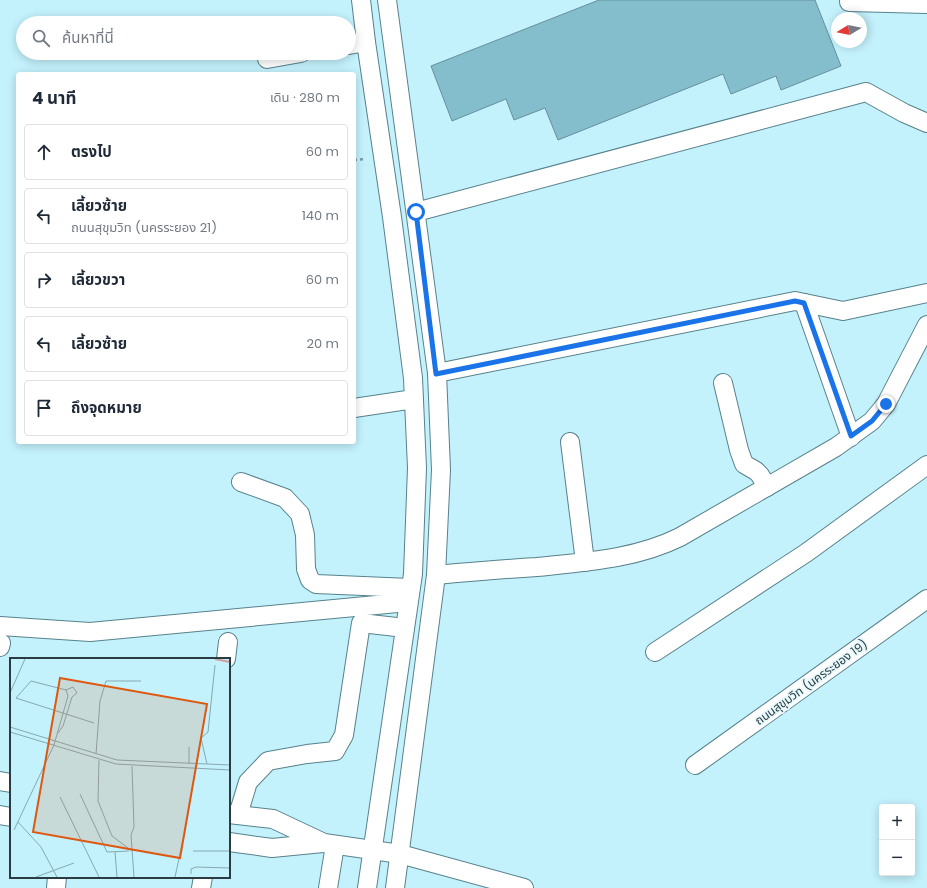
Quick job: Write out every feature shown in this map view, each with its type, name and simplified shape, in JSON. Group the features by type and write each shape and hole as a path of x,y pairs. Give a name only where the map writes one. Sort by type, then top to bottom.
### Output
{"street":[{"path":"361,0 357,43 392,212 414,399 418,468 413,574 367,888"},
{"path":"387,0 416,209 436,374 441,470 436,575 395,888"},
{"path":"849,2 927,4"},
{"path":"392,212 416,209 866,92 904,113 927,123"},
{"path":"436,374 795,301 843,311 927,293"},
{"path":"804,303 851,436"},
{"path":"436,575 585,562 647,550 669,543 836,447 872,421 886,404 927,325"},
{"path":"723,383 739,450 744,464 760,475 767,487"},
{"path":"356,408 414,399"},
{"path":"570,442 585,562"},
{"path":"655,652 806,552 927,465"},
{"path":"242,482 285,498 300,514 305,535 306,569 310,580 316,584 409,595"},
{"path":"0,639 90,632 409,595"},
{"name":"ถนนสุขุมวิท (นครระยอง 19)","path":"695,765 927,599"},
{"path":"329,844 273,820 233,815 248,782 268,761 307,754 334,752 344,735 361,623 405,628"},
{"path":"0,781 10,783"},
{"path":"0,815 10,817"},
{"path":"230,842 272,848 329,844 400,854 517,887"},
{"path":"328,888 329,844"},
{"path":"56,888 57,878"},
{"path":"201,888 203,878"}],"building":[{"path":"599,0 815,0 831,41 831,48 834,48 841,66 781,90 776,76 731,94 723,74 558,140 545,108 514,120 506,99 452,121 431,66"}],"route":[{"path":"416,212 436,374 795,301 804,303 851,436 872,421 886,404"}]}
